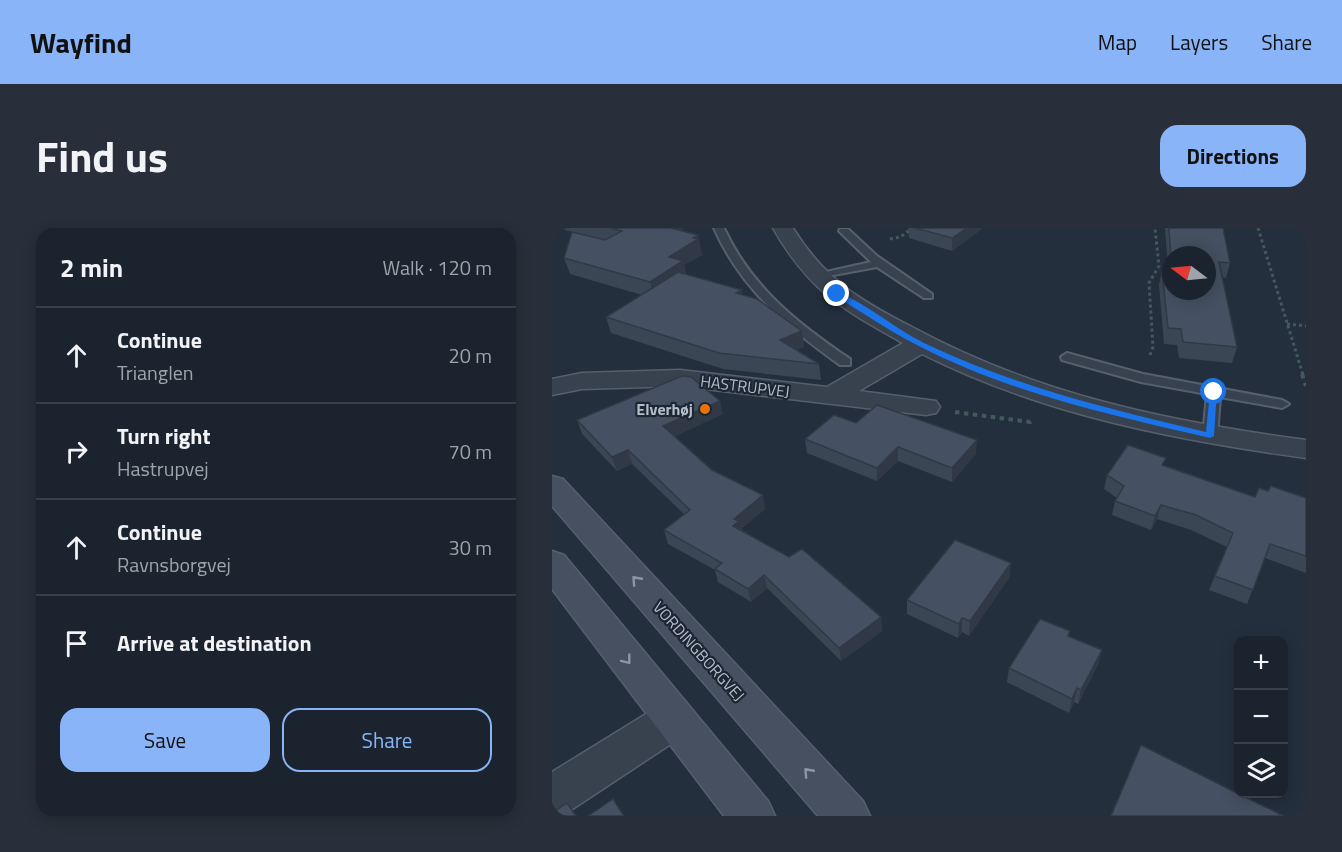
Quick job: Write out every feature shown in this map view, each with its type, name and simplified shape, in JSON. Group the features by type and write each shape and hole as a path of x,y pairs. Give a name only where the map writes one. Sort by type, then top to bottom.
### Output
{"main road":[{"name":"VORDINGBORGVEJ","path":"552,486 847,816"},
{"path":"552,564 752,816"}],"street":[{"path":"783,228 793,246 837,294 920,344 989,374 1054,397 1210,436 1306,449"},
{"path":"831,396 920,344"},
{"name":"HASTRUPVEJ","path":"552,387 582,381 669,378 926,407"},
{"path":"552,797 674,719"}],"lane":[{"path":"719,228 726,246 752,288 796,329 845,362"},
{"path":"844,231 857,246 928,296"},
{"path":"821,276 880,263"},
{"path":"1067,357 1141,378 1282,404"},
{"path":"1210,436 1214,392"}],"path":[{"path":"1141,378 1153,347 1149,283 1159,266 1155,228"},
{"path":"1258,228 1306,386"},
{"path":"1287,324 1306,326"},
{"path":"926,407 1030,422 1054,397"}],"building":[{"path":"610,228 671,228 698,235 693,238 698,239 669,257 683,261 650,282 564,258 572,232 605,240 622,231"},
{"path":"915,228 967,228 952,238"},
{"path":"1169,228 1223,228 1230,263 1219,262 1237,347 1183,342 1181,329 1168,328 1165,300 1216,300 1216,246 1170,246"},
{"path":"678,272 742,290 736,293 757,299 802,331 780,340 819,364 719,353 606,317"},
{"path":"682,376 691,377 720,401 663,426 712,470 763,495 734,519 739,521 733,526 789,557 802,549 881,617 839,648 764,575 748,589 715,569 722,563 664,530 690,510 628,450 612,457 577,420"},
{"path":"877,405 977,440 952,468 898,447 877,468 805,439 834,415 856,423"},
{"path":"1128,445 1166,458 1162,465 1255,497 1259,488 1268,491 1271,486 1306,498 1306,556 1270,544 1253,590 1215,576 1233,533 1196,515 1161,505 1155,516 1115,501 1124,486 1107,475"},
{"path":"955,540 1011,563 970,621 962,618 959,624 907,600"},
{"path":"1040,619 1070,631 1068,636 1102,650 1081,690 1077,688 1072,699 1009,668"},
{"path":"1141,745 1234,792 1234,798 1247,798 1284,816 1111,816"},
{"path":"613,799 624,816 588,816"},
{"path":"567,803 576,816 552,816 552,813"}],"place":[{"name":"Elverhøj","path":"705,409"}],"route":[{"path":"837,294 920,344 989,374 1054,397 1127,416 1210,436 1214,392"}]}
